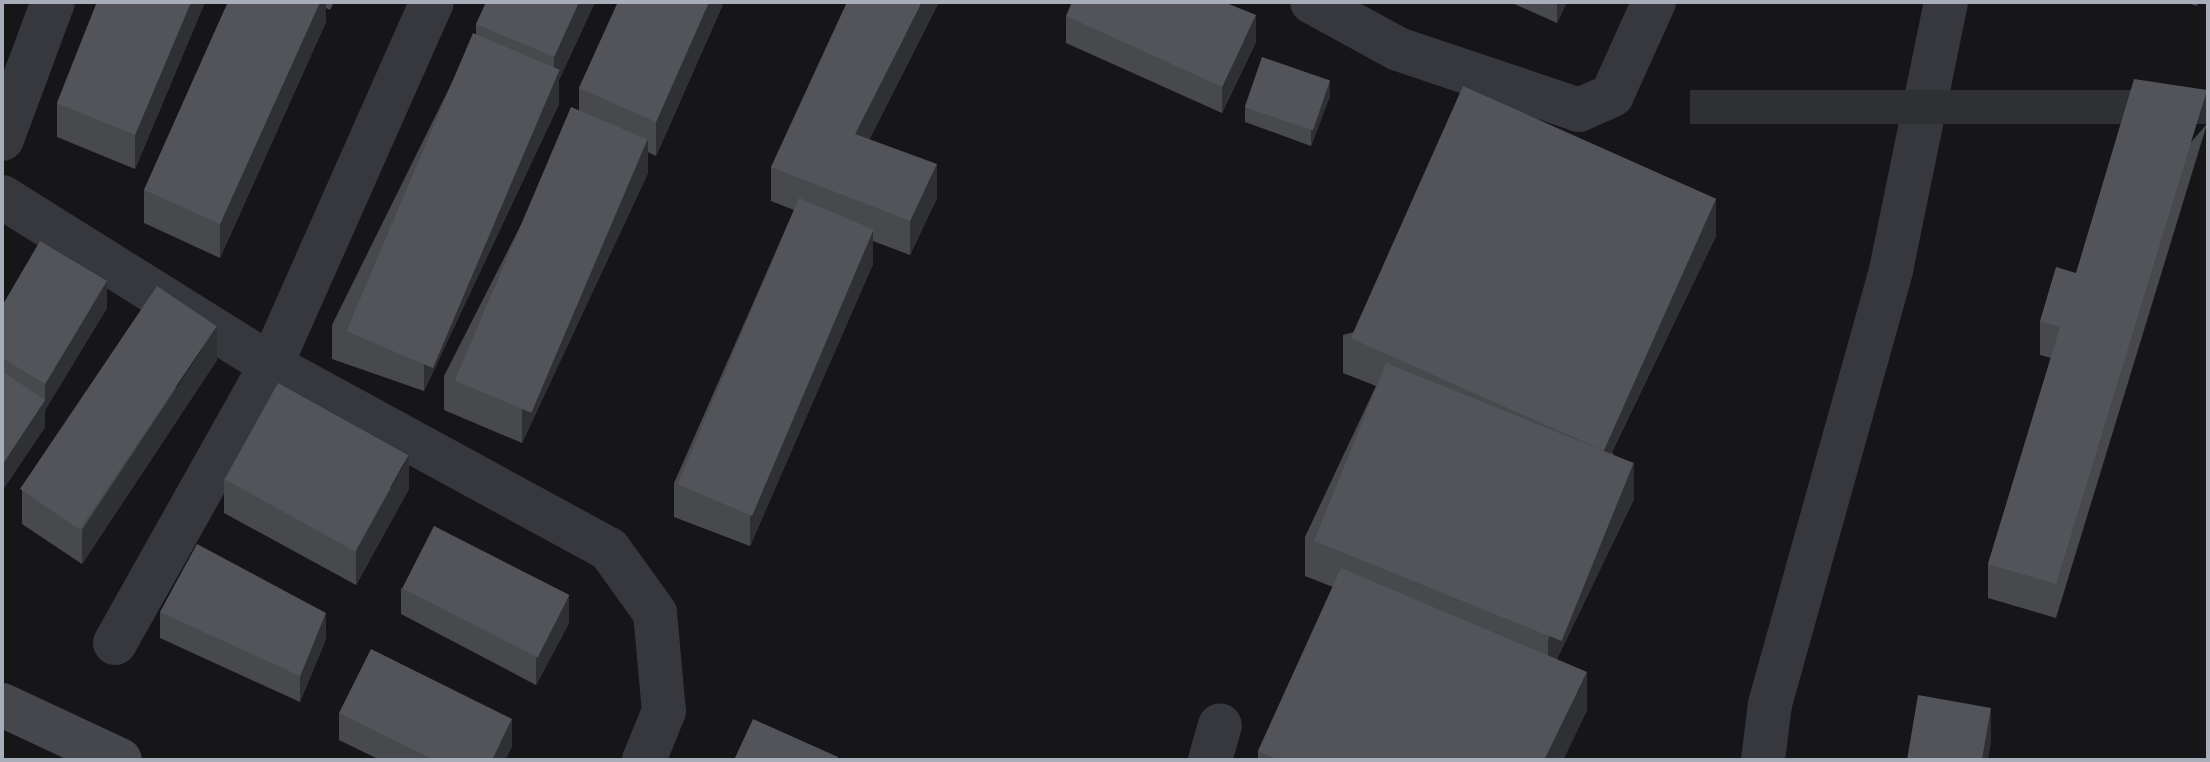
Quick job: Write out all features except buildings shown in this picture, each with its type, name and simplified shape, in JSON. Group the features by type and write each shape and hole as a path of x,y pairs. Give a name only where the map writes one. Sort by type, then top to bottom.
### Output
{"main road":[{"path":"2,705 120,760"}],"street":[{"path":"2,139 53,2"},
{"path":"115,643 271,365 432,2"},
{"path":"1312,2 1398,49 1579,110 1612,95 1654,2"},
{"path":"1763,760 1770,704 1891,270 1946,2"},
{"path":"2,197 271,365 609,549 655,613 664,711 644,760"}]}
